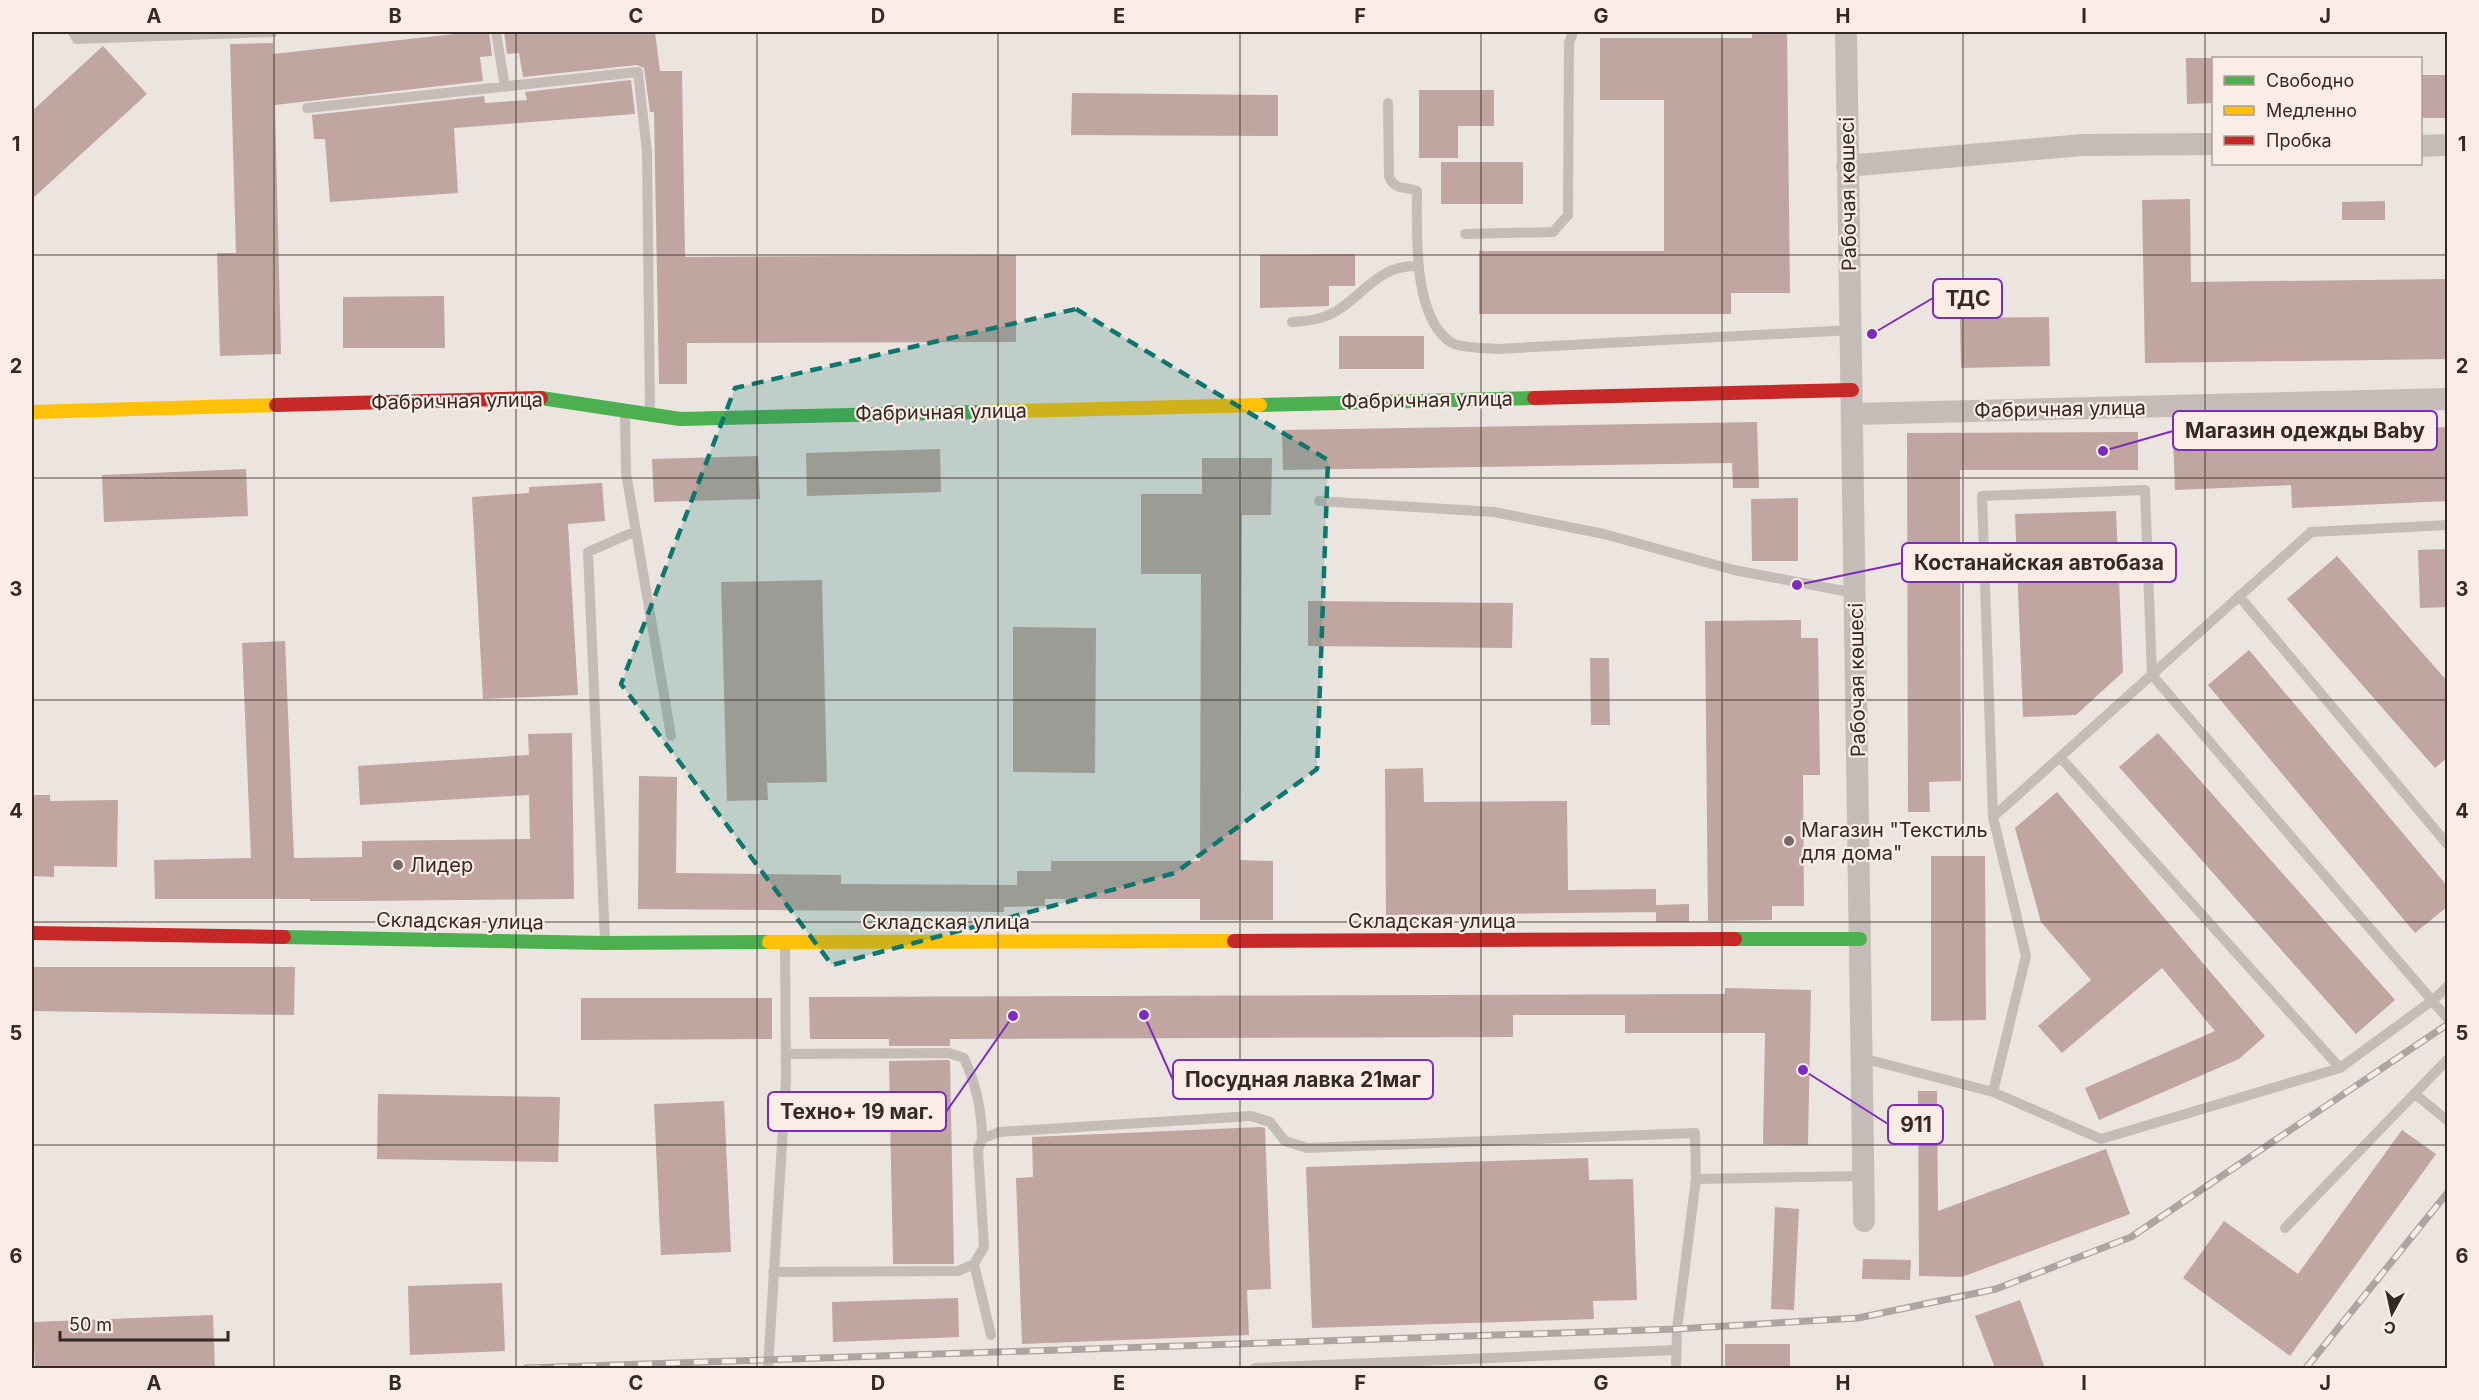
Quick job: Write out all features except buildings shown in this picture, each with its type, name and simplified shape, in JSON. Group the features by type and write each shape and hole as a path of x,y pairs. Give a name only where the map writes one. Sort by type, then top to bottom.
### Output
{"street":[{"name":"Рабочая көшесі","path":"1846,32 1864,1221"},
{"path":"1847,166 2082,145 2212,144"},
{"path":"2422,146 2448,145"},
{"name":"Фабричная улица","path":"32,412 545,398 680,419 1852,390"},
{"name":"Фабричная улица","path":"1853,414 2448,399"},
{"name":"Складская улица","path":"32,933 605,943 1860,939"}],"lane":[{"path":"74,32 77,39 273,32"},
{"path":"496,32 505,87"},
{"path":"1465,234 1553,232 1568,215 1569,43 1573,32"},
{"path":"307,108 638,72 647,152 650,414"},
{"path":"1388,103 1390,181 1401,189 1417,191 1417,266 1432,326 1453,344 1497,349 1852,330"},
{"path":"1292,322 1312,321 1339,310 1392,268 1417,266"},
{"path":"625,410 626,473 671,736"},
{"path":"1993,1092 2026,956 1993,817 1982,496 2145,490 2151,675 2448,1019"},
{"path":"1319,501 1494,512 1604,534 1734,570 1855,593"},
{"path":"1993,817 2311,532 2448,525"},
{"path":"605,943 588,552 636,531"},
{"path":"2239,596 2448,845"},
{"path":"2060,757 2340,1068"},
{"path":"768,1368 786,1054 785,942"},
{"path":"1862,1058 1993,1092 2101,1139 2340,1068 2433,1000 2448,986"},
{"path":"773,1272 958,1271 974,1264 984,1247 978,1150 982,1139 980,1109 971,1073 964,1058 949,1053 786,1054"},
{"path":"2285,1228 2448,1059"},
{"path":"2415,1094 2448,1120"},
{"path":"982,1139 999,1132 1251,1116 1270,1122 1286,1141 1307,1148 1695,1133 1696,1179 1675,1350 1676,1368"},
{"path":"1696,1179 1864,1176"},
{"path":"974,1264 991,1335"},
{"path":"1255,1368 1675,1350"}],"highlighted area":[{"path":"1076,309 1328,460 1317,769 1175,873 832,965 621,684 735,388"}],"railway":[{"path":"526,1368 1677,1329 1858,1318 1996,1289 2131,1237 2448,1024"},
{"path":"2306,1368 2448,1192"}],"traffic: fast":[{"path":"541,398 680,419 981,412"},
{"path":"1260,405 1534,398"},
{"path":"284,937 605,943 769,942"},
{"path":"1735,939 1860,939"}],"traffic: slow":[{"path":"32,412 276,405"},
{"path":"981,412 1260,405"},
{"path":"769,942 1234,941"}],"traffic: jam":[{"path":"1534,398 1852,390"},
{"path":"276,405 541,398"},
{"path":"32,933 284,937"},
{"path":"1234,941 1735,939"}],"place":[{"name":"ТДС","path":"1872,334"},
{"name":"Магазин одежды Baby","path":"2103,451"},
{"name":"Костанайская автобаза","path":"1797,585"},
{"name":"Магазин \"Текстиль для дома\"","path":"1789,841"},
{"name":"Лидер","path":"398,865"},
{"name":"Посудная лавка 21маг","path":"1144,1015"},
{"name":"Техно+ 19 маг.","path":"1013,1016"},
{"name":"911","path":"1803,1070"}]}
